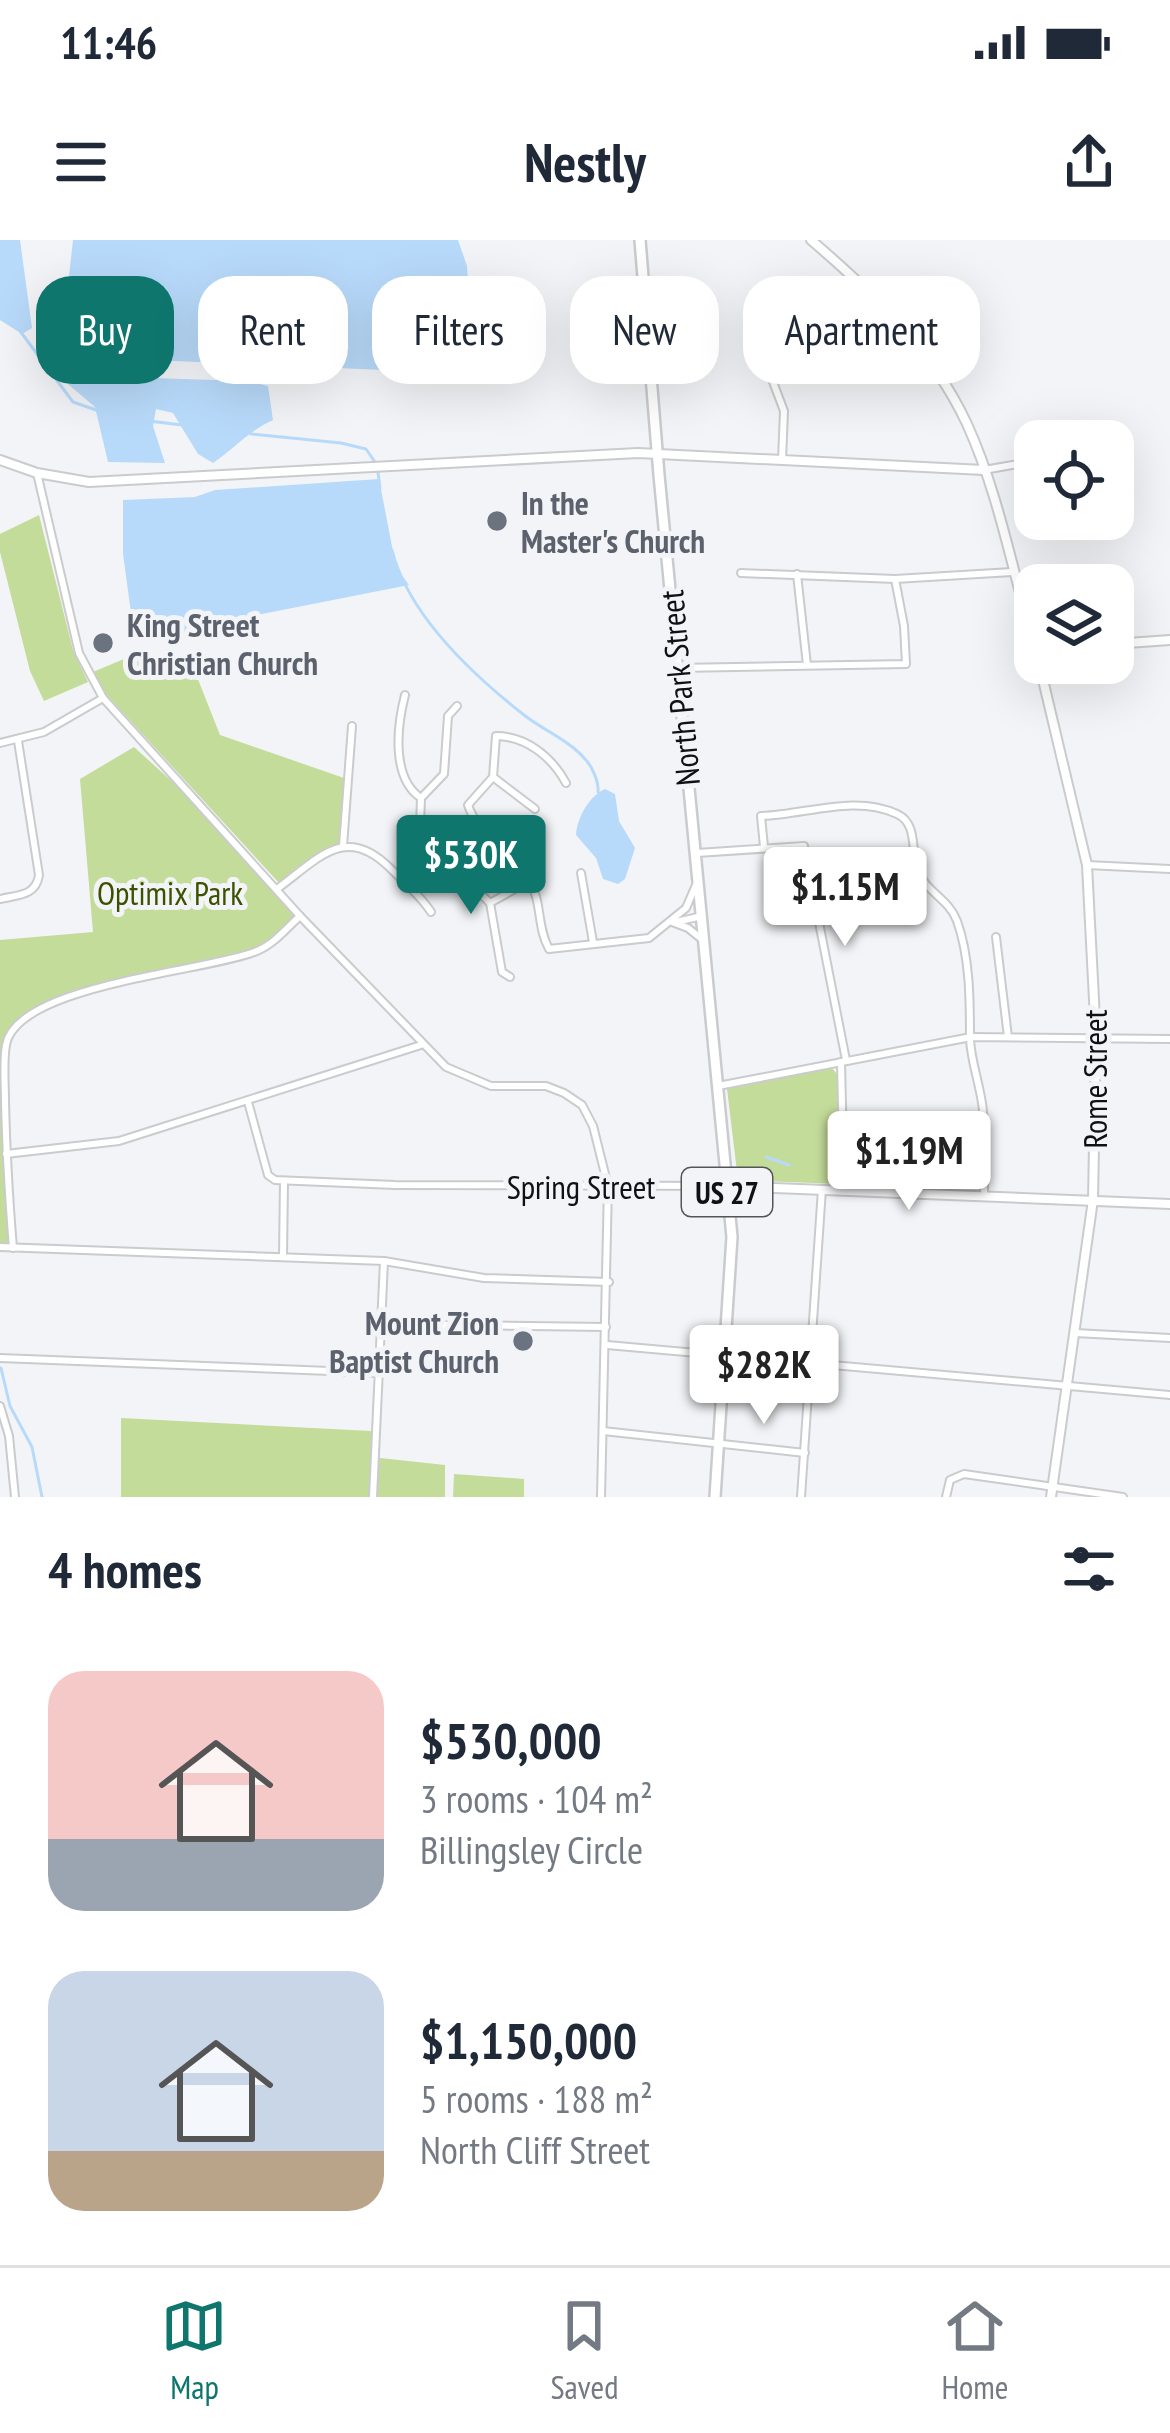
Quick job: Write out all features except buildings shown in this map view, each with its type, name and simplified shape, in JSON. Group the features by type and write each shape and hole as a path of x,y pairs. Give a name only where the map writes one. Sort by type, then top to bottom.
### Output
{"main road":[{"name":"US 27","path":"640,240 657,453"},
{"name":"North Park Street","path":"657,453 731,1256 715,1497"}],"street":[{"path":"812,240 884,305 924,354 967,424 1014,579"},
{"path":"774,384 784,411 782,460"},
{"path":"0,460 37,473 104,482 657,453 984,470 1014,465"},
{"path":"37,473 75,640 103,698 421,1045 466,1078 490,1086 546,1086 582,1106 593,1126 608,1186 601,1497"},
{"path":"741,573 895,579 1012,572"},
{"path":"796,574 807,667"},
{"path":"678,668 906,664 895,579"},
{"path":"1134,643 1170,640"},
{"name":"Rome Street","path":"1044,684 1087,865 1096,1038 1093,1200 1052,1497"},
{"path":"405,694 400,766 404,783 421,798"},
{"path":"0,743 18,741 73,718 103,698"},
{"path":"457,706 448,716 445,774 421,798 418,814 423,834 490,903 502,972 510,977"},
{"path":"343,846 352,725"},
{"path":"566,783 552,763 526,741 496,736 493,777 469,805 470,812 530,881 549,949 649,938 686,908 698,882"},
{"path":"0,899 31,892 39,875 18,741"},
{"path":"493,777 535,809"},
{"path":"764,847 761,816 799,815 847,805 873,807 904,817 911,828 918,872 948,903 957,921 984,1113 984,1194"},
{"path":"277,890 343,846 363,846 377,854 430,912"},
{"path":"694,853 804,846 844,1061 844,1190"},
{"path":"1087,865 1170,869"},
{"path":"581,873 593,942"},
{"path":"490,903 530,881"},
{"path":"13,1248 6,1154 6,1042 14,1027 26,1016 72,996 256,951 300,916"},
{"path":"672,922 702,916"},
{"path":"672,922 704,941"},
{"path":"996,937 1008,1037"},
{"path":"718,1086 971,1037 1170,1040"},
{"path":"6,1154 119,1141 421,1045"},
{"path":"248,1102 268,1175 284,1181 283,1257"},
{"name":"Spring Street","path":"284,1181 727,1186 1170,1204"},
{"path":"801,1497 822,1189"},
{"path":"0,1247 384,1262 484,1278 609,1282"},
{"path":"373,1497 384,1262"},
{"path":"383,1324 606,1327"},
{"path":"1075,1333 1170,1338"},
{"path":"607,1345 1170,1395"},
{"path":"0,1358 380,1373"},
{"path":"0,1406 9,1436 16,1497"},
{"path":"603,1431 805,1453"},
{"path":"946,1497 950,1480 964,1474 1123,1497"}],"green space":[{"path":"39,515 73,650 88,682 44,701 30,671 0,552 0,534"},
{"path":"143,651 188,654 220,735 344,778 340,843 280,884 103,691 93,672"},
{"name":"Optimix Park","path":"134,747 209,815 300,916 256,951 72,996 27,1016 6,1042 13,1248 0,1247 0,940 93,932 80,779"},
{"path":"831,1067 837,1074 839,1184 738,1180 727,1089"},
{"path":"121,1418 371,1431 371,1457 445,1465 445,1497 121,1497"},
{"path":"454,1474 524,1479 524,1497 453,1497"}],"water":[{"path":"0,240 20,240 32,328 22,334 0,320"},
{"path":"73,240 458,240 468,276 372,276 372,369 348,368 348,276 198,276 198,362 174,361 174,276 69,276"},
{"path":"174,379 198,379 198,384 260,384 268,386 273,420 213,463 198,454 173,413 156,409 153,426 165,463 108,462 95,407 68,384 174,384"},
{"path":"379,479 396,567 409,585 257,615 193,636 159,638 142,632 131,613 123,554 123,500"},
{"path":"605,789 615,794 619,821 635,848 625,879 618,884 603,879 596,858 576,835 585,808"}],"waterway":[{"path":"20,331 73,402 99,411"},
{"path":"149,421 182,425"},
{"path":"251,434 366,449 377,465 380,488"},
{"path":"392,550 427,620 504,699 588,762 598,792"},
{"path":"766,1157 789,1165"},
{"path":"1,1368 10,1406 32,1447 42,1497"}],"place":[{"name":"In the Master's Church","path":"497,521"},
{"name":"King Street Christian Church","path":"103,643"},
{"name":"Mount Zion Baptist Church","path":"523,1341"}]}
